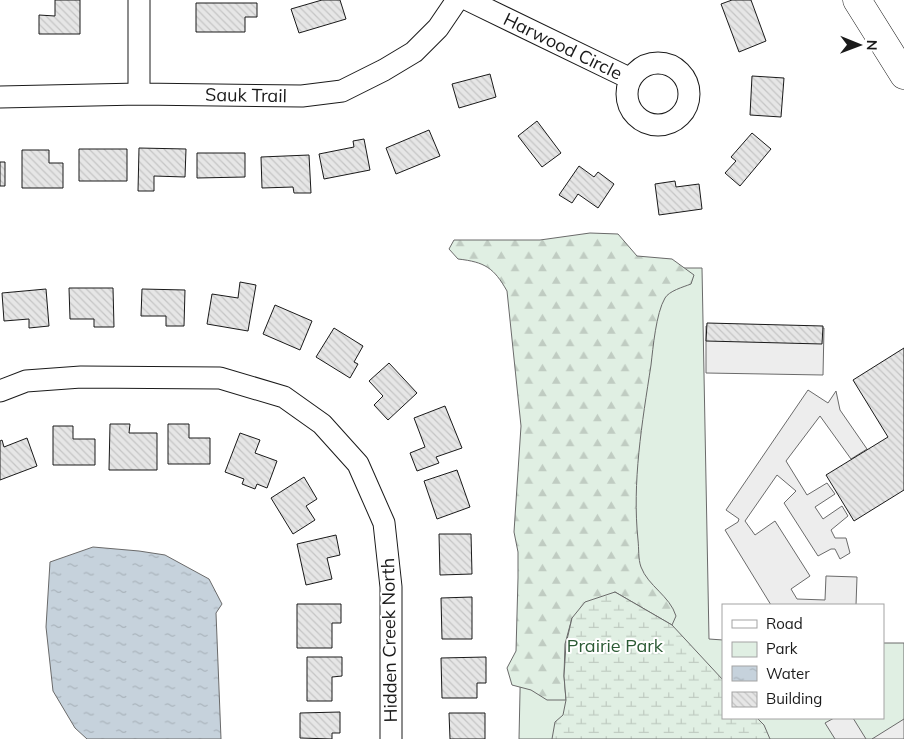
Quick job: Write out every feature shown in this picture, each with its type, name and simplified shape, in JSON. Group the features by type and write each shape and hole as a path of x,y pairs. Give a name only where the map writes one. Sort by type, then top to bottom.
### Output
{"highway":[{"path":"857,0 904,75"}],"street":[{"path":"139,0 139,94"},
{"name":"Sauk Trail","path":"0,97 139,94 302,96 342,91 384,70 414,52 438,28 457,0"},
{"name":"Harwood Circle","path":"468,0 631,79"},
{"name":"Hidden Creek North","path":"0,391 26,381 81,377 220,378 284,397 322,424 358,464 384,523 391,587 391,739"}],"green space":[{"path":"590,233 618,234 637,256 672,259 694,275 691,284 670,293 665,298 659,312 644,409 637,474 636,518 640,564 644,574 669,603 676,616 672,625 615,592 572,618 565,644 564,676 566,700 547,700 531,690 512,685 507,668 516,651 518,552 514,532 521,426 507,291 498,277 488,268 482,264 458,259 449,249 454,240 540,240"},
{"name":"Prairie Park","path":"529,268 702,268 709,639 722,640 722,719 884,719 884,643 904,643 904,739 519,739"},
{"path":"615,592 672,625 722,679 722,719 758,719 764,725 770,739 552,739 555,722 563,715 566,700 564,676 566,644 572,618 585,602"}],"shaded area":[{"path":"706,326 824,328 823,375 706,373"},
{"path":"808,390 828,403 836,391 840,410 867,449 851,459 820,416 786,461 807,495 827,483 835,494 815,507 823,519 842,506 848,516 831,530 835,538 846,538 850,553 840,559 835,549 831,549 818,556 784,503 796,491 777,475 745,521 755,535 775,521 810,576 791,589 797,599 825,600 826,576 857,577 856,604 770,604 725,530 738,522 739,519 726,510"},
{"path":"832,719 854,719 866,739 835,739 825,723"},
{"path":"904,719 904,739 872,739"}],"water":[{"path":"93,547 165,555 209,579 222,604 216,613 221,739 87,739 75,728 53,691 46,627 50,562"}],"building":[{"path":"55,0 80,0 80,34 39,34 39,15 55,16"},
{"path":"322,0 340,0 346,19 299,33 291,9"},
{"path":"732,0 751,0 766,41 739,52 721,4"},
{"path":"196,3 257,3 257,17 245,17 245,32 196,32"},
{"path":"490,74 496,97 459,108 452,84"},
{"path":"752,76 784,78 781,117 750,115"},
{"path":"537,121 561,153 542,167 518,136"},
{"path":"429,130 440,156 396,174 386,148"},
{"path":"752,133 771,149 740,186 725,173 736,161 731,157"},
{"path":"364,139 370,170 324,179 319,154 354,147 353,141"},
{"path":"139,148 186,149 185,177 154,176 154,191 138,191"},
{"path":"79,149 127,149 127,181 79,181"},
{"path":"22,150 49,150 49,163 63,163 63,188 22,188"},
{"path":"197,153 245,153 245,177 197,178"},
{"path":"309,155 311,193 294,193 293,187 262,188 261,157"},
{"path":"0,162 5,162 5,186 0,186"},
{"path":"579,166 594,177 598,172 614,184 598,208 578,194 572,203 559,195"},
{"path":"675,181 676,187 699,184 702,209 659,215 655,184"},
{"path":"240,282 256,285 248,331 207,324 212,294 238,298"},
{"path":"69,288 113,288 114,327 94,327 94,319 70,319"},
{"path":"46,289 49,326 29,328 29,319 4,321 2,293"},
{"path":"142,289 185,290 184,326 166,326 166,316 141,316"},
{"path":"275,305 312,321 300,350 263,334"},
{"path":"707,323 823,326 822,344 706,341"},
{"path":"334,328 363,346 354,362 358,364 350,378 316,357"},
{"path":"904,348 904,490 854,521 826,475 888,437 853,380"},
{"path":"389,363 417,393 388,420 374,405 383,396 369,381"},
{"path":"445,406 462,448 436,457 439,463 417,471 410,453 425,447 414,418"},
{"path":"110,424 130,424 129,433 157,433 157,470 109,470"},
{"path":"168,424 189,424 189,438 210,438 210,464 168,464"},
{"path":"53,426 73,426 73,439 95,439 95,465 53,465"},
{"path":"240,433 260,440 255,453 277,461 267,488 257,484 255,489 242,484 244,479 225,472"},
{"path":"27,438 37,466 0,480 0,441 2,440 4,447"},
{"path":"457,470 470,507 437,519 424,481"},
{"path":"304,477 317,499 306,506 315,520 293,534 271,498"},
{"path":"439,534 471,534 472,574 440,575"},
{"path":"336,535 340,555 327,558 332,579 306,585 297,544"},
{"path":"472,597 472,639 442,639 441,598"},
{"path":"297,604 341,604 341,623 332,623 332,648 297,648"},
{"path":"307,657 342,657 342,676 332,677 332,701 307,701"},
{"path":"486,657 486,683 477,683 477,698 442,698 441,658"},
{"path":"340,712 340,733 332,733 332,739 300,738 300,713"},
{"path":"449,713 485,713 485,739 450,739"}]}
